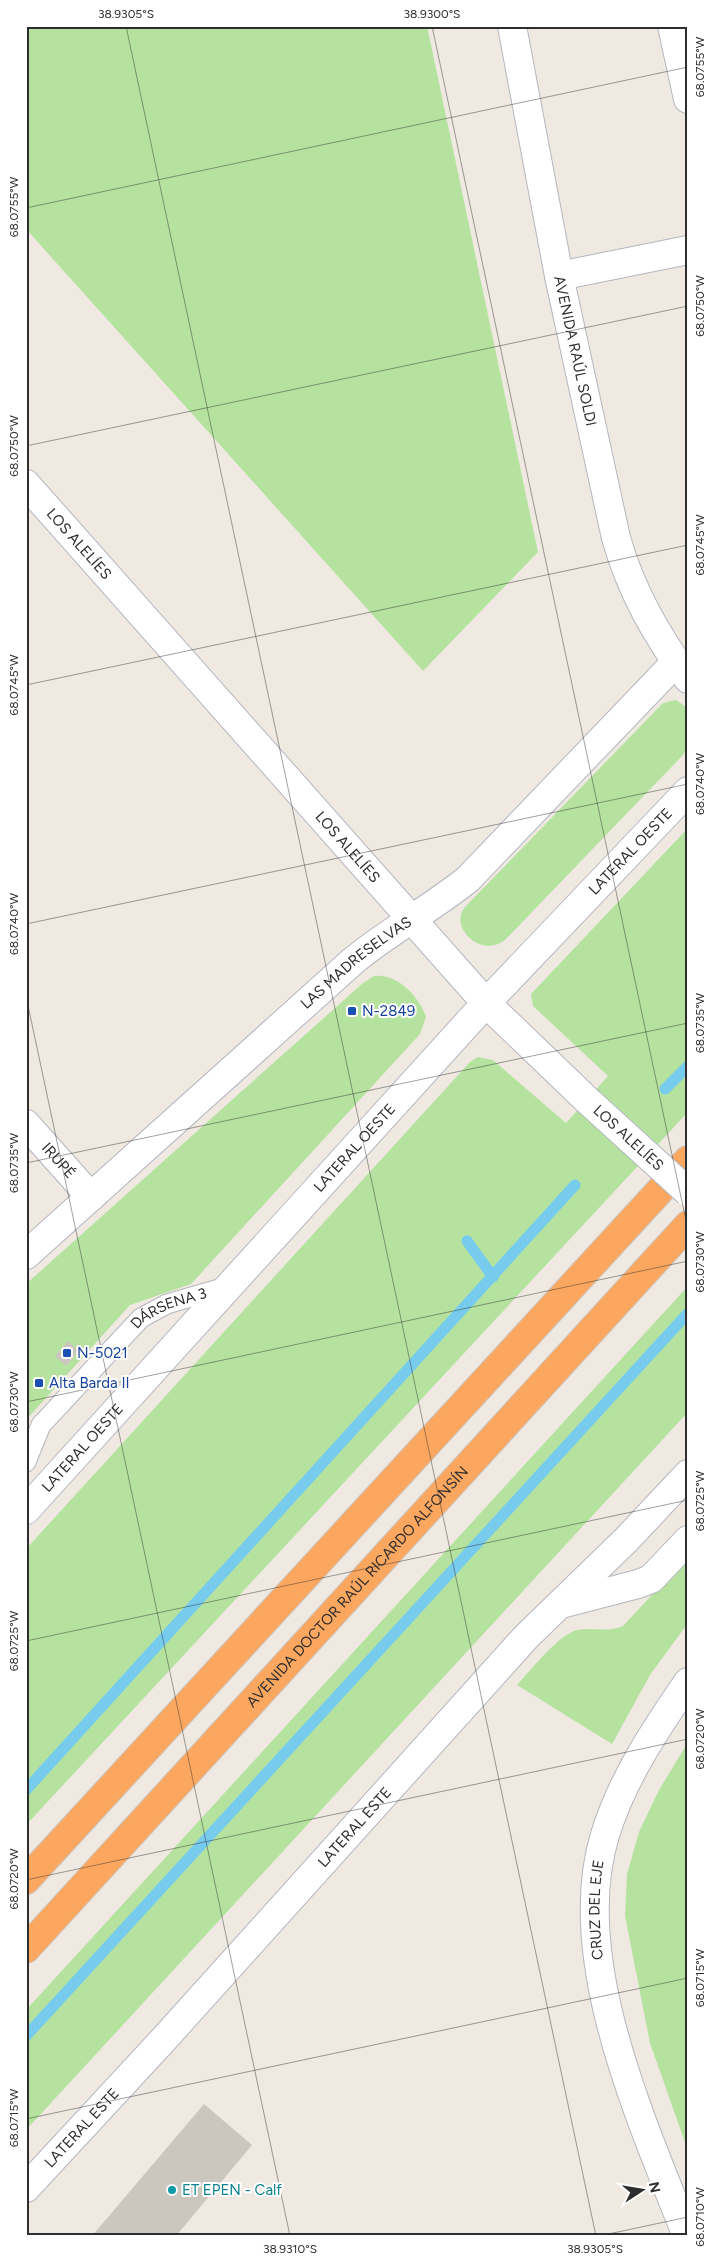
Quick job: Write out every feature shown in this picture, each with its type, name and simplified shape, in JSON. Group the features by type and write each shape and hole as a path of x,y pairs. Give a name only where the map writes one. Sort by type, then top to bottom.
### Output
{"highway":[{"path":"26,1880 688,1160"},
{"name":"AVENIDA DOCTOR RAÚL RICARDO ALFONSÍN","path":"26,1948 688,1225"}],"main road":[{"name":"AVENIDA RAÚL SOLDI","path":"512,26 559,276 620,554 640,605 684,663"},
{"path":"672,26 688,99"},
{"path":"559,276 688,250"},
{"name":"LOS ALELÍES","path":"26,484 486,1003 587,1100 688,1192"},
{"name":"LAS MADRESELVAS","path":"26,1255 353,961 381,939 454,890 491,856 684,663"},
{"name":"LATERAL OESTE","path":"26,1510 486,1003 688,791"},
{"name":"IRUPÉ","path":"26,1124 91,1197"},
{"name":"LATERAL ESTE","path":"26,2188 164,2039 526,1637 627,1539 688,1474"},
{"path":"559,1604 631,1586 650,1579 688,1540"},
{"name":"CRUZ DEL EJE","path":"686,2236 643,2126 618,2046 603,1987 597,1944 596,1907 599,1862 605,1835 620,1796 639,1757 688,1682"}],"lane":[{"name":"DÁRSENA 3","path":"26,1462 41,1425 141,1318 167,1304 230,1286"}],"green space":[{"path":"26,26 427,26 538,552 423,671 26,229"},
{"path":"676,700 688,708 688,748 683,755 506,939 497,944 487,946 470,938 464,931 461,923 461,915 465,907 663,703"},
{"path":"688,828 688,1112 26,1825 26,1549 470,1062 478,1057 493,1060 566,1123 608,1076 533,1006 531,994"},
{"path":"374,976 391,978 413,994 426,1017 420,1034 191,1284 130,1305 26,1420 26,1284 363,983"},
{"path":"688,1286 688,1412 26,2130 26,2010"},
{"path":"688,1556 688,1623 650,1675 612,1744 517,1685 553,1646 570,1633 577,1630 606,1630 623,1626"},
{"path":"688,1742 688,2151 650,2043 625,1916 627,1874 639,1832 659,1790"}],"building":[{"path":"68,1341 79,1351 66,1366 55,1356"},
{"name":"ET EPEN - Calf","path":"204,2104 252,2145 176,2236 92,2236"}],"waterway":[{"path":"665,1089 688,1066"},
{"path":"26,1790 575,1185"},
{"path":"467,1241 493,1277"},
{"path":"26,2036 688,1313"}],"place":[{"name":"N-2849","path":"352,1011"},
{"name":"N-5021","path":"67,1353"},
{"name":"Alta Barda II","path":"39,1383"},
{"name":"ET EPEN - Calf","path":"172,2190"}]}
